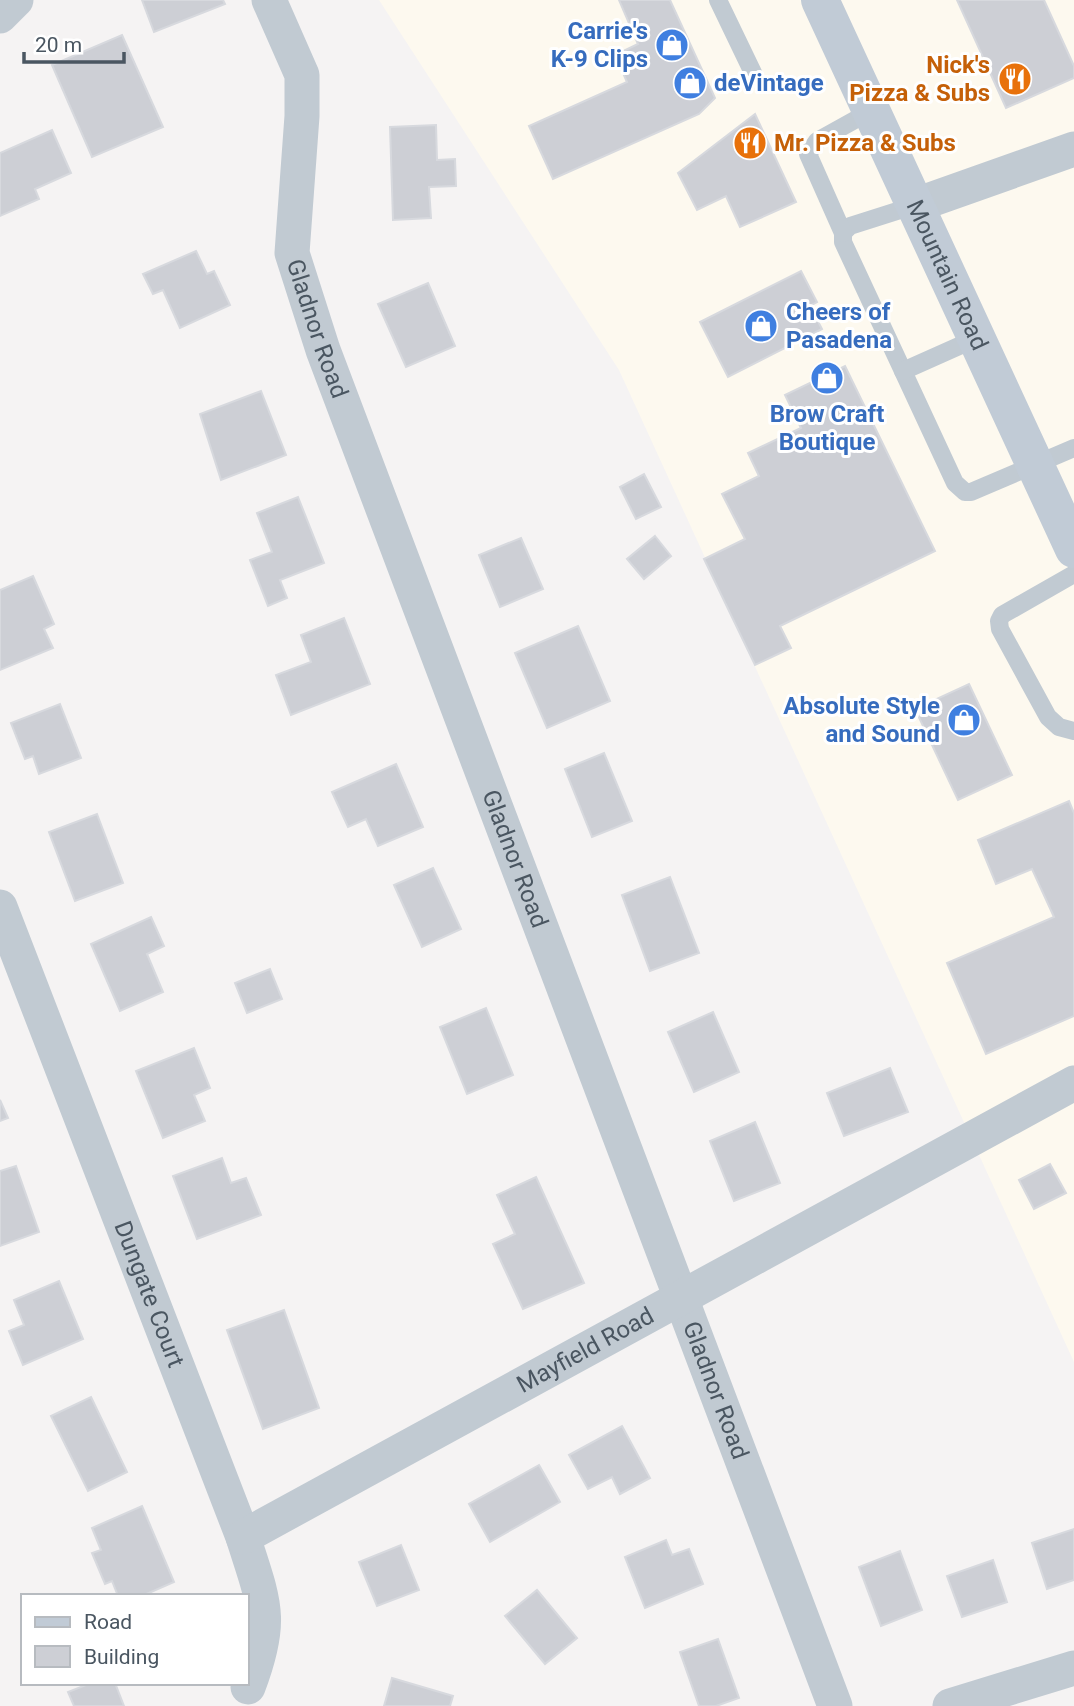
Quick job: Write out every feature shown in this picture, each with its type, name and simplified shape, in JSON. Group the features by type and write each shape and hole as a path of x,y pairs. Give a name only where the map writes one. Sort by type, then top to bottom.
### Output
{"main road":[{"name":"Mountain Road","path":"820,0 1074,549"}],"street":[{"path":"0,16 16,0"},
{"name":"Gladnor Road","path":"269,0 302,75 292,253 319,338 835,1706"},
{"path":"916,205 1074,149"},
{"name":"Dungate Court","path":"0,907 243,1537 265,1604 264,1644 248,1687"},
{"name":"Mayfield Road","path":"243,1537 1074,1083"},
{"path":"950,1706 1074,1668"}],"lane":[{"path":"718,0 755,77"},
{"path":"871,111 817,142 807,154 844,233 843,242 960,488 971,492 1074,448"},
{"path":"844,233 850,226 916,205"},
{"path":"903,371 977,338"},
{"path":"1074,574 1002,615 999,621 1000,629 1048,717 1059,727 1074,731"}],"shaded area":[{"path":"379,0 1074,0 1074,1362 619,370"}],"building":[{"path":"142,0 223,0 225,4 154,32"},
{"path":"619,0 670,0 715,98 699,114 553,179 529,126 627,82 615,55 638,44"},
{"path":"957,0 1044,0 1074,66 1074,78 1006,108"},
{"path":"122,35 163,127 92,157 52,65"},
{"path":"755,114 796,202 740,227 726,196 697,210 678,173"},
{"path":"436,125 437,160 455,159 456,186 429,187 431,218 393,220 390,127"},
{"path":"52,130 71,173 35,189 39,199 0,216 0,153"},
{"path":"196,251 207,274 214,271 230,305 180,328 163,290 153,294 143,274"},
{"name":"Cheers of Pasadena","path":"801,271 817,302 810,306 822,329 728,377 700,322"},
{"path":"428,283 455,346 406,367 378,304"},
{"path":"845,366 935,551 780,626 791,648 755,665 704,559 745,539 722,494 759,476 748,453 801,428 785,395"},
{"path":"261,391 286,455 221,480 200,414"},
{"path":"644,474 661,507 636,519 620,487"},
{"path":"298,497 324,563 280,580 287,598 268,606 250,560 272,552 257,513"},
{"path":"655,536 671,556 644,579 627,559"},
{"path":"521,538 543,589 500,607 479,555"},
{"path":"33,576 54,624 44,629 53,648 0,670 0,590"},
{"path":"344,618 370,684 291,715 276,675 311,662 301,635"},
{"path":"578,626 610,701 547,728 515,653"},
{"path":"969,684 1012,775 958,800 915,709"},
{"path":"60,704 81,758 39,774 33,756 25,759 11,723"},
{"path":"604,753 632,821 592,837 565,769"},
{"path":"396,764 423,827 378,846 366,819 348,827 332,792"},
{"path":"1069,801 1074,813 1074,1016 986,1054 947,963 1054,917 1032,869 996,884 978,840"},
{"path":"97,814 123,883 75,901 49,832"},
{"path":"433,868 461,929 422,947 394,885"},
{"path":"670,877 699,953 650,971 622,895"},
{"path":"151,917 164,946 147,954 163,992 120,1011 91,944"},
{"path":"270,969 282,999 247,1013 235,983"},
{"path":"486,1008 513,1075 467,1094 440,1027"},
{"path":"713,1012 739,1072 694,1092 668,1032"},
{"path":"194,1048 210,1088 194,1095 205,1121 163,1138 136,1071"},
{"path":"890,1068 908,1112 844,1136 827,1093"},
{"path":"0,1100 8,1118 0,1121"},
{"path":"755,1122 780,1183 734,1201 710,1141"},
{"path":"222,1158 231,1183 246,1178 261,1215 197,1239 173,1176"},
{"path":"1050,1164 1066,1193 1034,1209 1019,1180"},
{"path":"16,1166 39,1232 0,1246 0,1171"},
{"path":"536,1177 584,1283 523,1309 493,1244 515,1234 497,1195"},
{"path":"59,1281 83,1339 23,1365 9,1331 24,1325 14,1300"},
{"path":"284,1310 319,1408 263,1429 227,1330"},
{"path":"91,1397 127,1472 88,1491 51,1416"},
{"path":"622,1426 650,1478 620,1494 612,1477 588,1489 569,1455"},
{"path":"539,1465 560,1502 490,1542 469,1504"},
{"path":"142,1506 174,1582 147,1594 117,1594 112,1581 105,1584 92,1553 101,1550 92,1528"},
{"path":"1074,1529 1074,1580 1047,1589 1032,1543"},
{"path":"666,1540 672,1555 689,1549 703,1584 645,1608 625,1557"},
{"path":"401,1545 419,1590 377,1606 359,1562"},
{"path":"900,1551 922,1610 881,1626 859,1567"},
{"path":"993,1560 1007,1602 962,1617 947,1576"},
{"path":"537,1590 577,1638 545,1664 505,1616"},
{"path":"718,1639 739,1698 716,1706 699,1706 680,1652"},
{"path":"392,1678 453,1696 450,1706 384,1706"},
{"path":"86,1685 116,1685 124,1706 74,1706 68,1692"}],"place":[{"name":"Carrie's K-9 Clips","path":"672,45"},
{"name":"Nick's Pizza & Subs","path":"1015,79"},
{"name":"deVintage","path":"690,83"},
{"name":"Mr. Pizza & Subs","path":"750,143"},
{"name":"Cheers of Pasadena","path":"761,326"},
{"name":"Brow Craft Boutique","path":"827,378"},
{"name":"Absolute Style and Sound","path":"964,720"}]}
